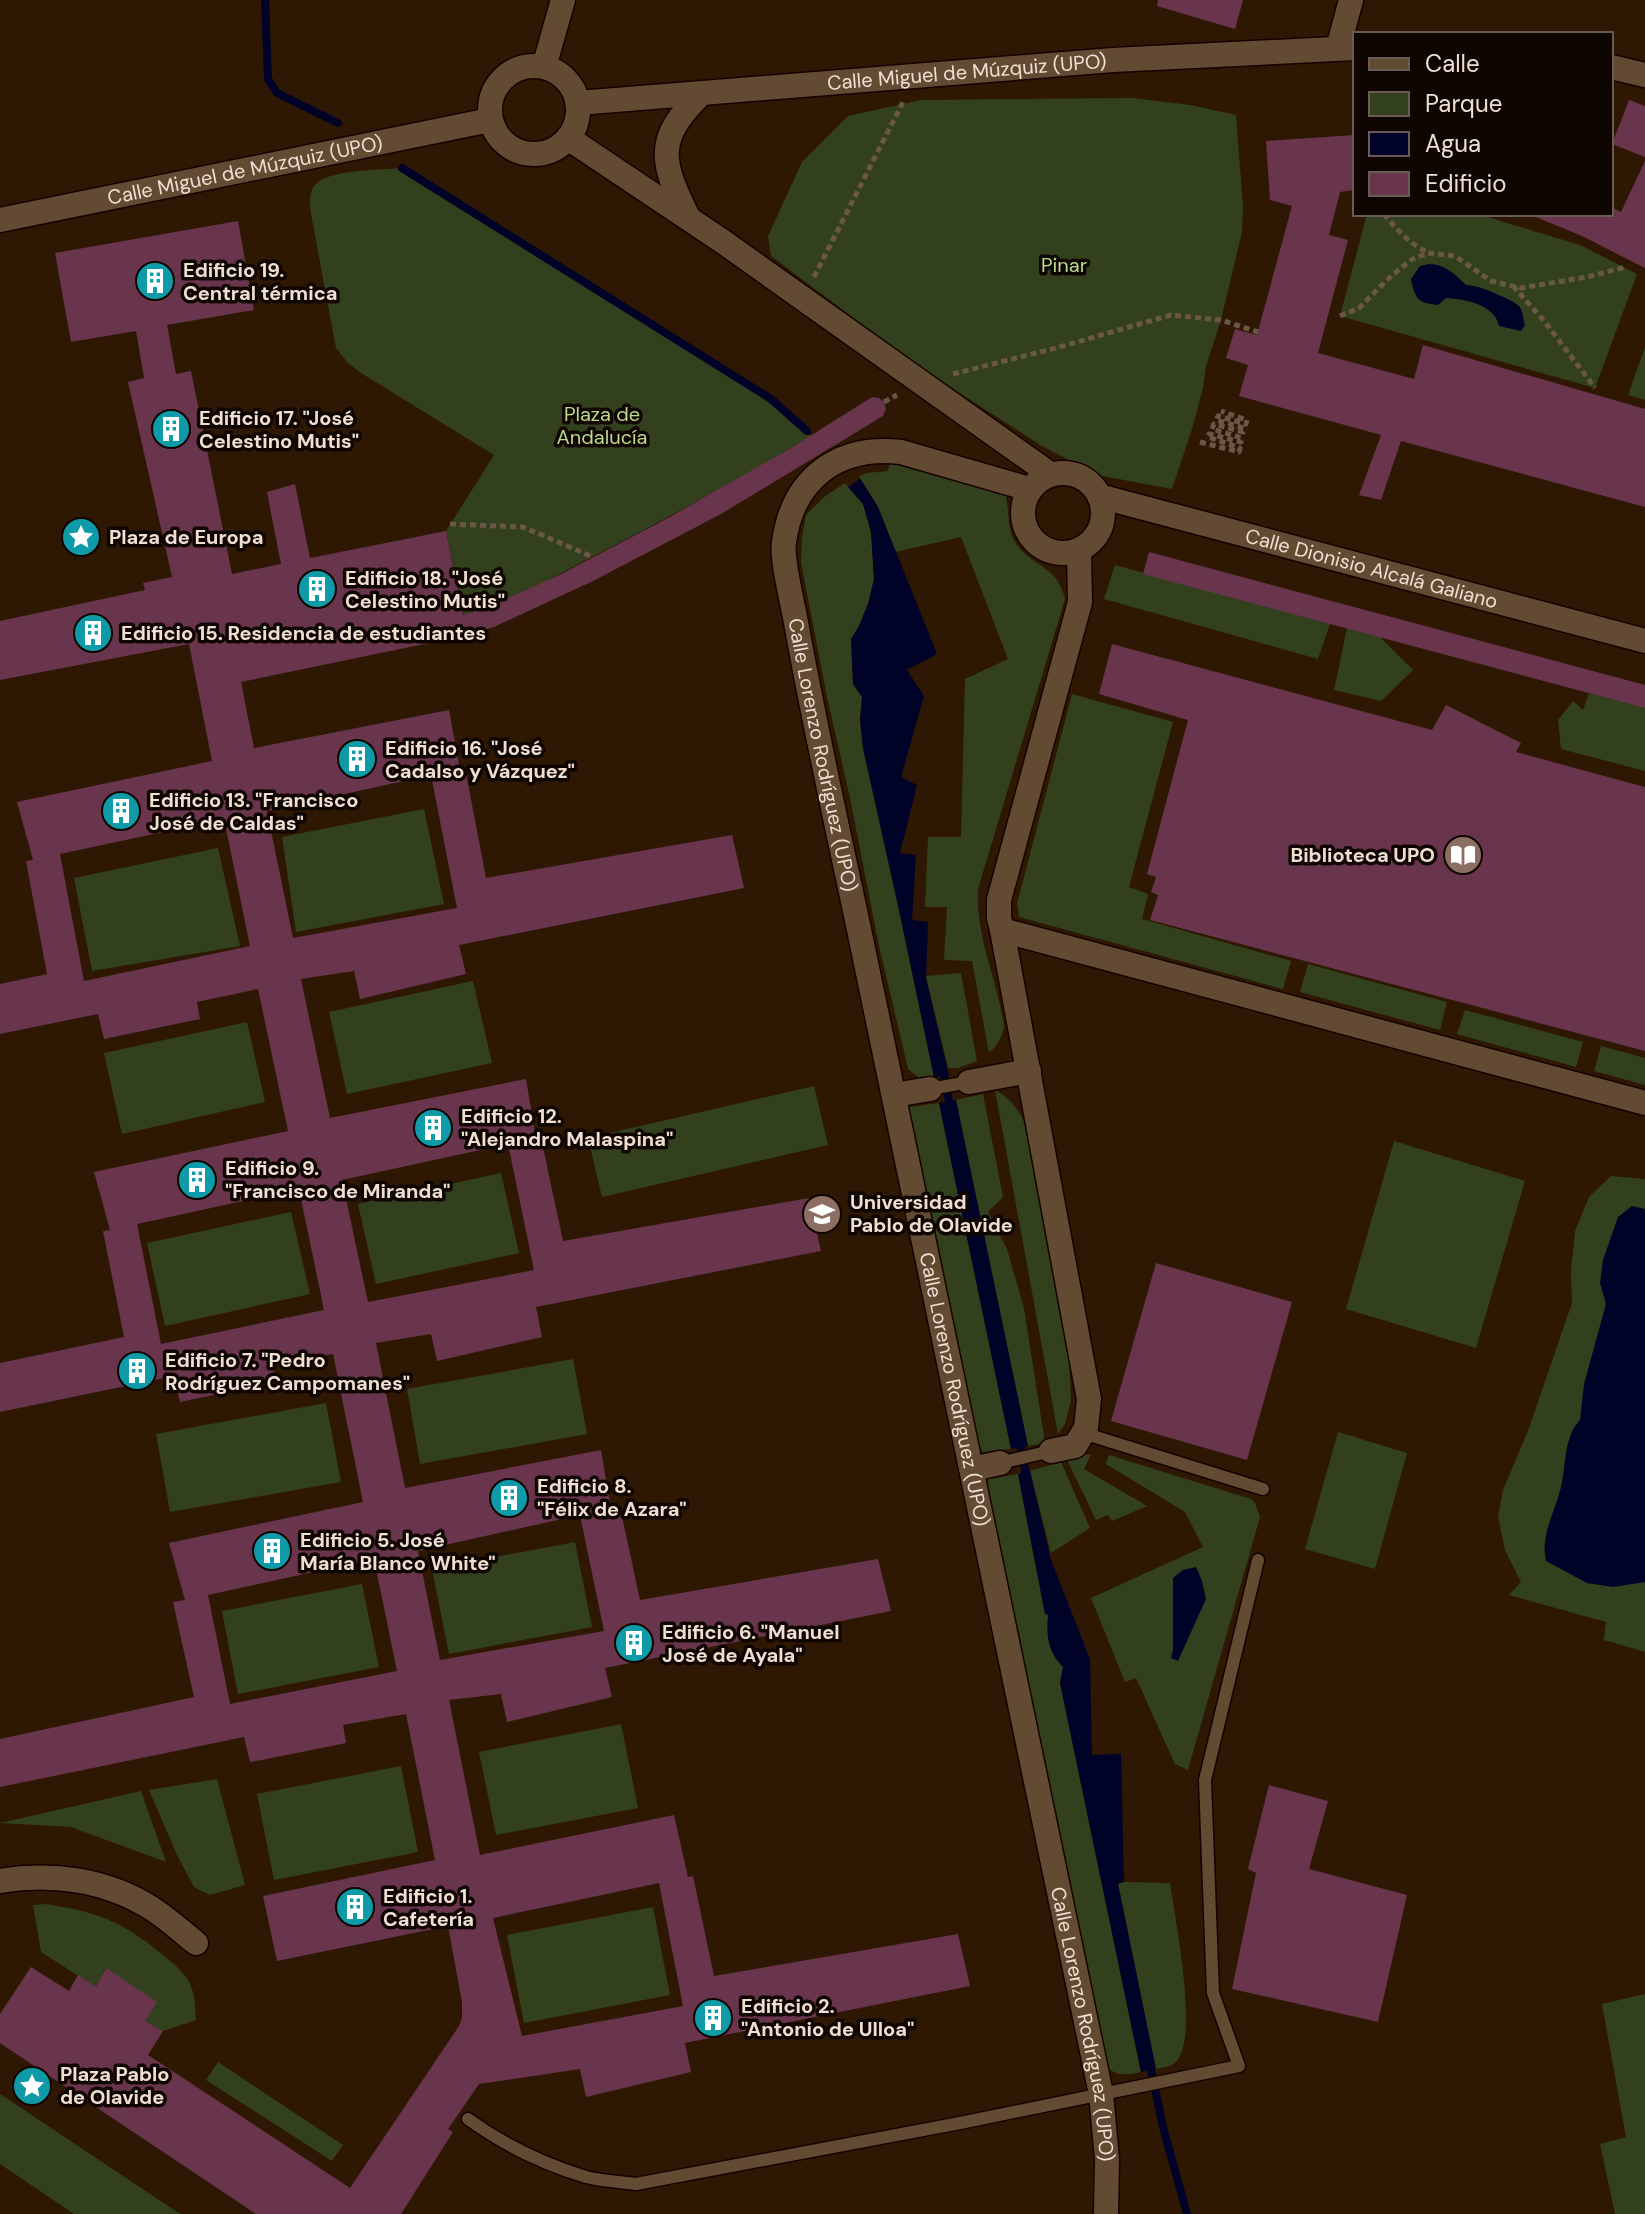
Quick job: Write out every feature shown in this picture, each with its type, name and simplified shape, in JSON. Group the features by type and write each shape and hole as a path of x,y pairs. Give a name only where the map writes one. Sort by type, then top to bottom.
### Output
{"street":[{"path":"544,67 563,0"},
{"path":"1347,48 1351,0"},
{"name":"Calle Miguel de Múzquiz (UPO)","path":"578,103 1113,60 1347,48"},
{"path":"529,66 557,72 568,82 578,103 577,122 568,138 561,146 534,155 506,145 496,134 490,120 494,91 502,79 514,70 529,66"},
{"path":"1613,67 1645,75"},
{"path":"688,217 669,167 667,142 675,123 701,94"},
{"name":"Calle Miguel de Múzquiz (UPO)","path":"0,220 490,120"},
{"path":"568,138 688,217 1050,474"},
{"name":"Calle Lorenzo Rodríguez (UPO)","path":"1029,489 901,452 879,450 846,455 817,472 805,487 792,508 783,546 816,735 894,1095 1101,2094 1107,2159 1106,2214"},
{"path":"1050,474 1076,475 1088,481 1099,496 1103,518 1099,531 1079,550 1052,552 1031,538 1024,526 1022,514 1029,489 1050,474"},
{"name":"Calle Dionisio Alcalá Galiano","path":"1099,496 1645,641"},
{"path":"1051,1451 1075,1446 1086,1428 1089,1399 999,918 999,900 1080,602 1079,550"},
{"path":"1002,930 1645,1103"},
{"path":"969,1082 1029,1071"},
{"path":"894,1095 930,1089"},
{"path":"972,1469 1000,1463"},
{"path":"0,1881 68,1879 104,1887 151,1908 196,1943"}],"lane":[{"path":"930,1089 969,1082"},
{"path":"1083,1433 1263,1489"},
{"path":"1000,1463 1051,1451"},
{"path":"468,2119 524,2155 589,2178 636,2184 945,2126 1239,2066 1213,1993 1205,1780 1258,1560"}],"path":[{"path":"802,299 917,76"},
{"path":"1386,216 1418,248 1428,253 1455,256 1491,281 1529,288 1626,267"},
{"path":"1340,316 1359,308 1411,260 1428,253"},
{"path":"1512,285 1545,322 1595,388"},
{"path":"947,376 1070,345 1171,315 1221,320 1258,332"},
{"path":"1200,442 1239,452 1240,448 1208,437 1209,434 1241,442 1242,438 1212,429 1214,424 1243,432 1244,428 1216,420 1218,416 1246,424 1247,420 1221,411"},
{"path":"450,524 523,527 593,557"}],"green space":[{"name":"Pinar","path":"1133,98 1236,115 1242,232 1192,429 1172,489 1097,475 1042,446 916,365 771,256 768,236 802,162 848,116 921,100"},
{"name":"Plaza de Andalucía","path":"402,168 771,399 811,436 561,573 464,615 446,531 494,455 361,373 336,348 311,214 312,191 323,179 344,173"},
{"path":"1366,216 1484,216 1580,245 1637,274 1595,388 1340,316"},
{"path":"1645,347 1645,400 1628,395"},
{"path":"890,460 1005,493 1010,530 1015,542 1050,572 1065,599 978,889 980,925 1004,1026 999,1041 989,1053 972,961 944,960 947,907 925,907 928,837 961,837 965,679 1008,659 961,537 895,552 878,507 859,476 888,471"},
{"path":"845,483 863,504 871,532 874,579 868,604 851,639 853,684 862,697 860,720 863,748 934,1077 918,1077 908,1069 879,946 801,562 806,515 824,497"},
{"path":"1115,565 1330,624 1318,659 1104,599"},
{"path":"1347,628 1380,637 1413,670 1381,701 1334,690"},
{"path":"1589,693 1645,708 1645,771 1561,749 1558,720 1573,701 1583,710"},
{"path":"1072,694 1173,722 1129,887 1148,894 1142,919 1291,961 1283,989 1019,917 1017,904"},
{"path":"424,809 444,904 296,932 282,837"},
{"path":"218,848 240,946 92,971 74,878"},
{"path":"1308,964 1447,1002 1440,1030 1300,992"},
{"path":"961,973 977,1061 948,1068 926,976"},
{"path":"473,981 492,1063 347,1094 329,1012"},
{"path":"1465,1010 1583,1042 1576,1067 1457,1034"},
{"path":"247,1022 265,1102 122,1134 104,1053"},
{"path":"1601,1046 1645,1058 1645,1085 1594,1071"},
{"path":"814,1086 828,1145 602,1197 588,1138"},
{"path":"995,1090 1016,1108 1029,1132 1069,1354 1071,1401 1065,1424 1058,1434"},
{"path":"983,1094 1003,1197 988,1212 1007,1249 1024,1308 1045,1443 1028,1446 956,1100"},
{"path":"939,1103 1011,1449 983,1452 977,1442 910,1115 910,1107"},
{"path":"1394,1141 1525,1181 1476,1348 1346,1309"},
{"path":"501,1173 519,1253 376,1284 358,1204"},
{"path":"1611,1176 1645,1179 1645,1652 1604,1640 1606,1622 1509,1595 1521,1582 1505,1550 1498,1517 1503,1490 1529,1428 1572,1303 1575,1231 1589,1197"},
{"path":"291,1212 310,1294 165,1326 147,1243"},
{"path":"573,1359 587,1434 420,1464 407,1389"},
{"path":"326,1403 341,1482 170,1512 156,1434"},
{"path":"1338,1432 1407,1453 1375,1569 1305,1549"},
{"path":"1091,1454 1084,1469 1147,1506 1112,1521 1108,1515 1096,1520 1066,1458"},
{"path":"1109,1455 1251,1499 1260,1517 1188,1770 1175,1764 1136,1678 1125,1682 1091,1598 1203,1547 1185,1512 1106,1464"},
{"path":"1061,1462 1090,1528 1051,1553 1030,1471"},
{"path":"1018,1474 1045,1614 1049,1614 1060,1664 1064,1667 1060,1683 1141,2072 1118,2074 1106,2066 988,1492 988,1479"},
{"path":"575,1542 592,1627 449,1654 432,1569"},
{"path":"362,1584 379,1667 238,1694 222,1611"},
{"path":"621,1724 638,1808 496,1835 479,1752"},
{"path":"401,1766 418,1852 274,1880 257,1794"},
{"path":"217,1779 245,1885 210,1895 194,1887 149,1790"},
{"path":"141,1791 166,1862 71,1827 0,1823"},
{"path":"1118,1883 1170,1883 1183,1974 1186,2025 1184,2045 1176,2062 1156,2069"},
{"path":"46,1904 110,1920 150,1944 187,1979 193,1993 196,2020 163,2031 145,2021 156,2002 105,1969 96,1987 41,1952 33,1905"},
{"path":"653,1907 670,1995 524,2023 507,1935"},
{"path":"1645,1994 1645,2214 1615,2214 1600,2144 1626,2137 1602,2004"},
{"path":"218,2062 343,2145 332,2161 206,2080"},
{"path":"0,2094 180,2214 74,2214 0,2164"}],"water":[{"path":"1429,264 1444,268 1466,285 1485,289 1515,303 1521,310 1525,325 1521,331 1499,326 1492,313 1471,302 1446,298 1438,305 1421,301 1411,279 1420,266"},
{"path":"860,479 878,507 937,654 907,670 924,696 901,777 917,785 900,853 916,855 912,920 928,922 926,979 949,1075 934,1077 863,748 860,720 862,697 853,684 851,639 868,604 874,579 871,532 863,504 848,487"},
{"path":"956,1100 1028,1446 1011,1449 939,1103"},
{"path":"1632,1206 1645,1209 1645,1582 1613,1587 1587,1583 1546,1561 1545,1545 1561,1487 1568,1443 1580,1420 1584,1384 1606,1304 1600,1283 1603,1260 1618,1217"},
{"path":"1030,1471 1051,1560 1090,1659 1092,1755 1121,1754 1124,1882 1118,1884 1156,2069 1141,2072 1060,1683 1063,1667 1054,1656 1048,1637 1048,1615 1045,1614 1018,1474"},
{"path":"1196,1567 1206,1599 1178,1661 1171,1658 1173,1578 1183,1570"}],"building":[{"path":"1158,0 1243,0 1235,29 1157,6"},
{"path":"1629,100 1645,106 1645,157 1613,144"},
{"path":"1353,135 1353,190 1340,192 1329,235 1348,240 1318,353 1414,379 1423,345 1645,409 1645,507 1401,441 1381,500 1359,495 1381,435 1239,396 1248,365 1226,358 1235,329 1257,335 1292,206 1270,200 1266,141"},
{"path":"1645,161 1645,268 1533,216 1613,216 1613,208 1621,212"},
{"path":"238,221 254,310 167,325 176,374 191,371 232,574 281,564 267,492 295,484 310,558 446,531 463,615 487,608 561,574 668,518 791,448 872,397 884,402 886,409 883,416 721,514 593,581 494,627 241,682 254,748 449,710 460,769 465,768 486,878 732,835 744,888 459,945 466,974 360,999 354,971 301,979 330,1118 526,1079 536,1139 541,1138 563,1241 809,1198 821,1251 536,1307 542,1337 437,1361 431,1334 376,1343 405,1488 601,1450 611,1509 620,1507 640,1600 878,1559 891,1611 605,1668 612,1697 507,1722 501,1694 449,1700 480,1855 674,1815 688,1877 693,1876 714,1976 958,1934 970,1986 685,2043 691,2072 586,2097 580,2069 479,2084 448,2129 453,2132 401,2214 256,2214 0,2043 0,2014 31,1967 69,1991 78,1975 96,1987 106,1968 157,2002 145,2021 163,2031 148,2055 350,2188 462,2018 462,2002 448,1926 277,1961 263,1896 435,1860 406,1714 343,1725 346,1743 262,1760 250,1762 244,1737 0,1787 0,1739 194,1697 173,1602 185,1600 169,1543 363,1502 333,1354 273,1365 277,1382 180,1402 174,1376 0,1412 0,1363 124,1337 103,1231 110,1230 94,1172 288,1131 258,989 197,1002 200,1019 104,1039 98,1014 0,1034 0,984 47,974 26,861 33,860 17,802 212,761 189,644 0,680 0,621 145,590 143,583 172,577 128,382 144,378 136,331 71,342 55,253","holes":["431,775 457,908 293,938 267,811","224,819 250,946 84,981 60,854","508,1144 534,1270 368,1302 342,1180","299,1189 324,1310 161,1344 137,1224","580,1515 604,1631 440,1660 418,1551","374,1559 397,1671 230,1704 208,1595","659,1883 683,2006 522,2036 493,1918"]},
{"path":"1149,552 1645,685 1645,708 1143,574"},
{"path":"1112,644 1432,730 1446,705 1521,743 1516,752 1645,787 1645,1051 1150,920 1158,895 1151,892 1156,877 1147,874 1188,720 1099,694"},
{"path":"1156,1263 1292,1302 1247,1460 1111,1421"},
{"path":"1269,1785 1328,1801 1309,1869 1407,1895 1378,2022 1232,1989 1256,1873 1248,1869"}],"waterway":[{"path":"265,0 268,79 277,93 338,123"},
{"path":"402,168 771,399 807,431"},
{"path":"942,1066 951,1112"},
{"path":"1019,1438 1027,1480"},
{"path":"1149,2061 1187,2214"}],"place":[{"name":"Edificio 19. Central térmica","path":"155,281"},
{"name":"Edificio 17. \"José Celestino Mutis\"","path":"171,429"},
{"name":"Plaza de Europa","path":"81,537"},
{"name":"Edificio 18. \"José Celestino Mutis\"","path":"317,589"},
{"name":"Edificio 15. Residencia de estudiantes","path":"93,633"},
{"name":"Edificio 16. \"José Cadalso y Vázquez\"","path":"357,759"},
{"name":"Edificio 13. \"Francisco José de Caldas\"","path":"121,811"},
{"name":"Biblioteca UPO","path":"1463,855"},
{"name":"Edificio 12. \"Alejandro Malaspina\"","path":"433,1128"},
{"name":"Edificio 9. \"Francisco de Miranda\"","path":"197,1180"},
{"name":"Universidad Pablo de Olavide","path":"822,1214"},
{"name":"Edificio 7. \"Pedro Rodríguez Campomanes\"","path":"137,1371"},
{"name":"Edificio 8. \"Félix de Azara\"","path":"509,1498"},
{"name":"Edificio 5. José María Blanco White\"","path":"272,1551"},
{"name":"Edificio 6. \"Manuel José de Ayala\"","path":"634,1643"},
{"name":"Edificio 1. Cafetería","path":"355,1907"},
{"name":"Edificio 2. \"Antonio de Ulloa\"","path":"713,2018"},
{"name":"Plaza Pablo de Olavide","path":"32,2086"}]}
